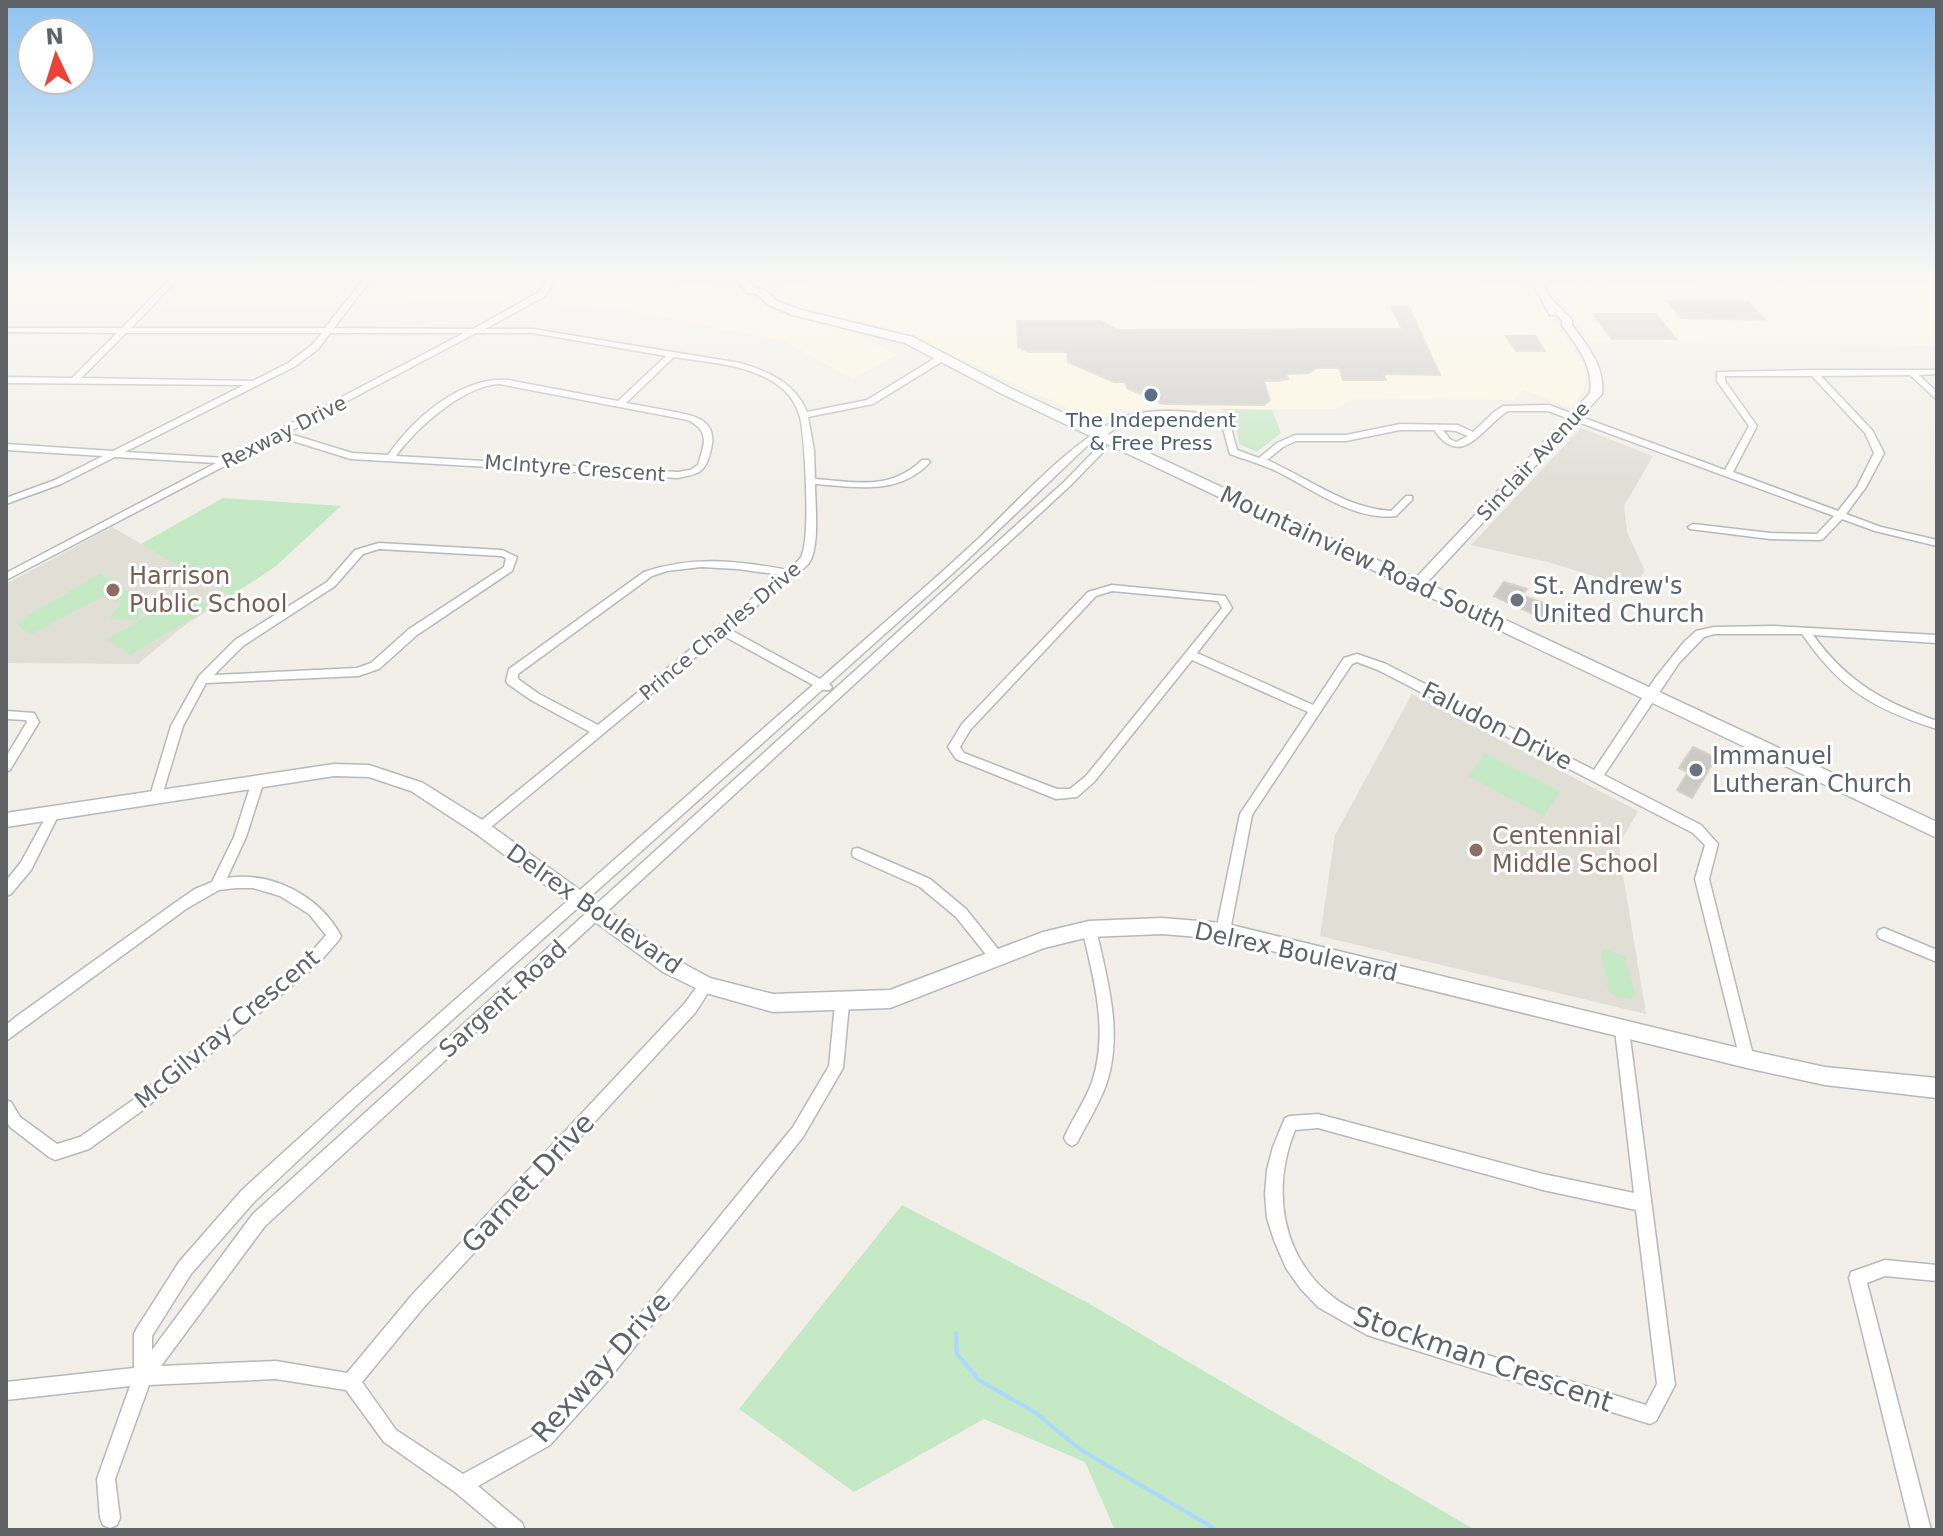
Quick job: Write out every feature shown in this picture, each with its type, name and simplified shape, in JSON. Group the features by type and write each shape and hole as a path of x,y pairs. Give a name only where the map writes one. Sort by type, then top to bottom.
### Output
{"main road":[{"name":"Mountainview Road South","path":"907,348 1006,391 1937,830"}],"street":[{"path":"74,381 107,348"},
{"path":"6,501 58,482 256,383 304,357 312,348"},
{"name":"Rexway Drive","path":"6,577 444,348"},
{"path":"635,348 761,372 789,390 804,415 870,402 939,360"},
{"name":"Sinclair Avenue","path":"1417,585 1596,394 1599,382 1593,362 1583,348"},
{"path":"620,404 672,354"},
{"path":"1693,527 1770,536 1820,537 1841,515 1872,472 1879,453 1869,432 1813,372"},
{"path":"1912,372 1937,397"},
{"path":"1728,473 1753,426 1721,381 1720,374 1937,372"},
{"path":"6,380 256,383"},
{"name":"McIntyre Crescent","path":"281,434 351,456 678,475 693,472 702,466 708,446 705,424 504,382 478,385 423,423 399,444 391,457"},
{"path":"1438,430 1445,442 1455,447 1465,444 1506,408 1549,408 1878,529 1937,543"},
{"name":"Prince Charles Drive","path":"481,828 724,631 805,561 810,546 804,415"},
{"path":"1103,437 1129,418 1205,416 1226,424 1233,452 1261,461 1377,515 1393,514 1409,498"},
{"path":"1261,461 1280,445 1295,438 1346,438 1400,427 1458,428 1473,435"},
{"name":"Sargent Road","path":"110,1518 106,1479 143,1376 259,1220 1067,484 1102,448 1103,437 1086,442 959,562 354,1098 248,1196 185,1268 143,1334 143,1376"},
{"path":"6,447 228,461"},
{"path":"809,481 896,484 916,474 925,462"},
{"path":"1051,478 1067,484"},
{"path":"155,799 177,726 203,679 239,643 331,584 365,549 502,553 512,557 508,569 413,632 375,666 358,672 203,679"},
{"path":"959,562 975,568"},
{"path":"599,731 535,697 512,681 513,672 648,574 672,564 748,566 793,574"},
{"path":"1112,588 1221,598 1227,608 1189,654 1090,779 1073,794 1056,794 994,773 960,756 954,747 966,727 1092,594 1112,588"},
{"path":"1596,777 1679,655 1702,632 1726,629 1805,631 1937,639"},
{"path":"724,631 836,693"},
{"path":"1805,631 1840,678 1865,697 1937,725"},
{"path":"1189,654 1316,711"},
{"name":"Faludon Drive","path":"1223,931 1246,814 1348,661 1357,658 1382,667 1697,829 1712,844 1702,879 1747,1059"},
{"path":"6,715 30,716 33,722 6,767"},
{"name":"Delrex Boulevard","path":"6,820 52,816 334,770 369,771 417,787 481,828 670,966 706,985 773,1003 842,1004 890,999 1043,940 1089,929 1162,926 1223,931 1622,1030 1825,1076 1937,1088"},
{"path":"716,777 735,786"},
{"path":"6,1034 217,885 240,837 258,781"},
{"path":"6,890 26,866 52,816"},
{"path":"858,853 925,883 961,913 997,958"},
{"name":"McGilvray Crescent","path":"6,1107 15,1122 55,1152 84,1144 138,1105 300,970 334,936 323,916 280,888 247,882 217,885"},
{"path":"1072,1138 1099,1081 1105,1053 1107,1011 1089,929"},
{"path":"1884,934 1937,956"},
{"name":"Garnet Drive","path":"351,1382 418,1301 690,1008 706,985"},
{"name":"Rexway Drive","path":"462,1485 544,1439 598,1379 798,1132 836,1068 842,1004"},
{"name":"Stockman Crescent","path":"1622,1030 1666,1385 1650,1415 1367,1326 1326,1302 1294,1269 1276,1229 1271,1188 1277,1149 1290,1123 1318,1121 1543,1182 1642,1203"},
{"path":"354,1098 376,1114"},
{"path":"1921,1530 1857,1278 1885,1268 1937,1273"},
{"path":"6,1391 143,1376 276,1370 351,1382 390,1436 462,1485 515,1530"}],"shaded area":[{"path":"796,348 883,348 897,355 853,379"},
{"path":"937,348 1572,348 1583,364 1586,381 1583,392 1570,408 1524,390 1513,400 1352,399 1335,409 1114,409 1098,422"},
{"path":"1581,428 1653,456 1624,506 1627,532 1645,571 1633,588 1548,562 1471,545"},
{"name":"Harrison Public School","path":"112,527 231,596 185,625 138,664 6,663 6,584"},
{"name":"Centennial Middle School","path":"1412,694 1638,811 1620,843 1620,857 1646,1014 1320,936 1335,835"}],"green space":[{"path":"1222,409 1272,410 1281,433 1257,452 1239,444 1235,421"},
{"path":"223,498 341,506 276,566 231,596 141,544"},
{"path":"101,573 133,595 126,600 143,611 137,620 108,619 120,604 104,596 30,635 16,623"},
{"path":"188,592 211,607 130,655 107,639"},
{"path":"1485,753 1560,791 1544,816 1468,776"},
{"path":"1604,949 1625,957 1635,995 1631,1000 1615,996 1608,990 1601,953"},
{"path":"902,1205 1088,1303 1475,1530 1115,1530 1085,1462 984,1419 854,1492 739,1409"}],"building":[{"path":"1019,348 1428,348 1440,375 1383,374 1386,380 1343,380 1339,368 1317,368 1308,373 1286,374 1288,379 1264,381 1270,400 1264,405 1163,404 1127,388 1125,382 1114,382 1068,362 1067,352 1029,352"},
{"path":"1514,348 1543,348 1545,351 1516,351"},
{"name":"St. Andrew's United Church","path":"1504,582 1527,589 1521,595 1561,609 1566,617 1563,623 1552,623 1494,596"},
{"name":"Immanuel Lutheran Church","path":"1693,747 1716,758 1692,798 1677,790 1688,772 1679,768"}],"waterway":[{"path":"956,1333 957,1354 979,1380 1036,1413 1081,1450 1217,1530"}],"place":[{"name":"The Independent & Free Press","path":"1151,395"},
{"name":"Harrison Public School","path":"113,590"},
{"name":"St. Andrew's United Church","path":"1517,600"},
{"name":"Immanuel Lutheran Church","path":"1696,770"},
{"name":"Centennial Middle School","path":"1476,850"}]}
